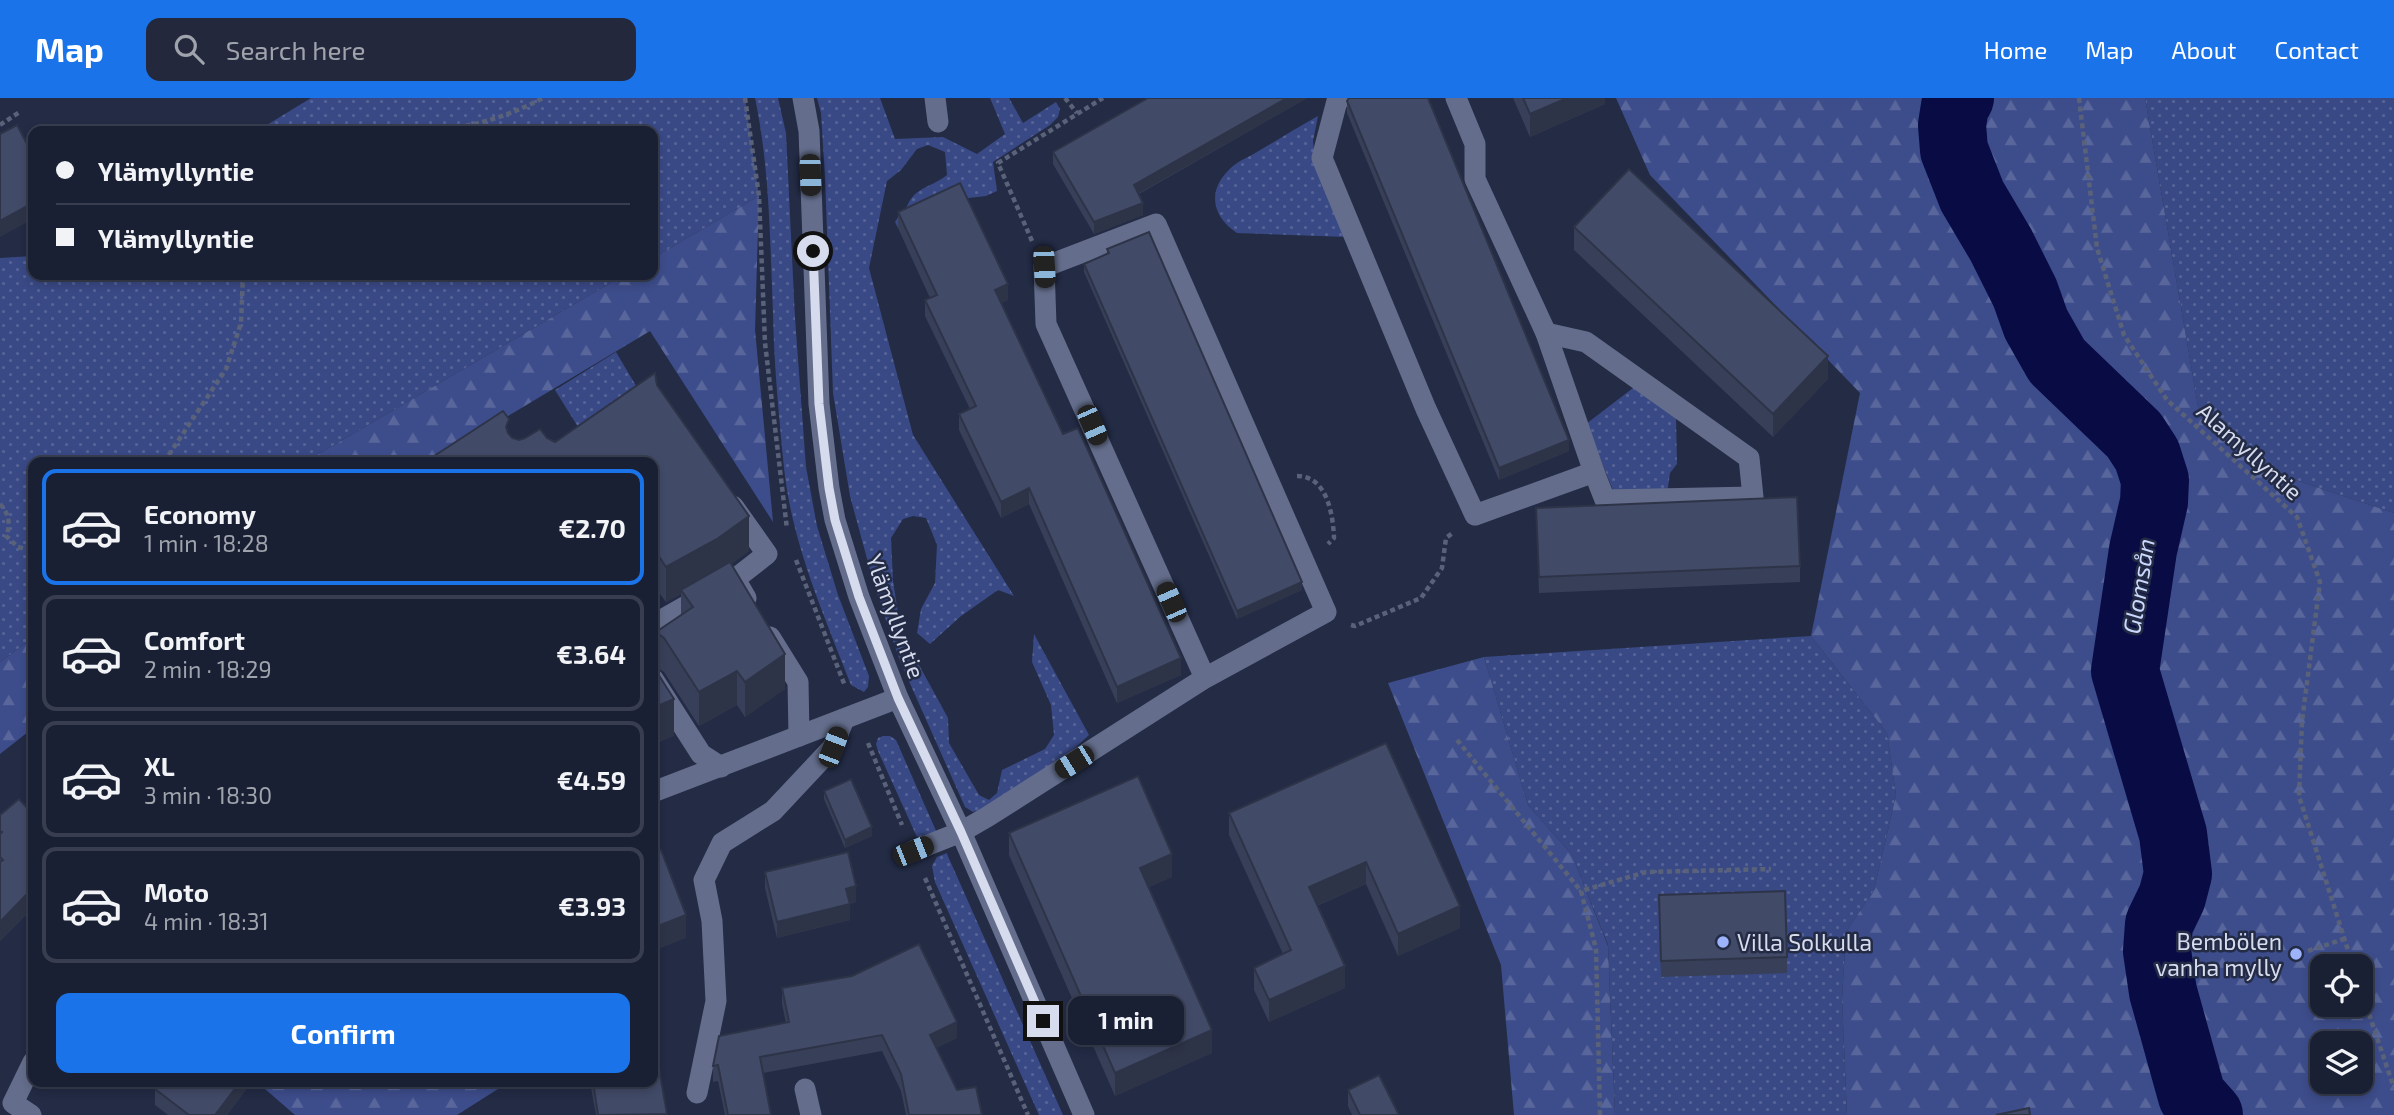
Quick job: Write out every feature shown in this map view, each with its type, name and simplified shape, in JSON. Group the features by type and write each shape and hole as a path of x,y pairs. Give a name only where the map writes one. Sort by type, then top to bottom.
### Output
{"street":[{"name":"Ylämyllyntie","path":"803,98 809,131 819,404 835,520 859,597 898,698 961,832 1084,1115"},
{"path":"935,98 938,122"},
{"path":"1341,98 1337,101 1322,158 1426,409 1475,515 1594,472"},
{"path":"1456,98 1475,144 1475,178 1546,332 1605,500 1753,497 1749,458 1586,342 1546,332"},
{"path":"913,851 961,832 1205,678 1326,612 1156,224 1044,267 1046,324 1205,678"},
{"path":"658,620 735,579 767,554 721,489"},
{"path":"735,579 798,682 799,736"},
{"path":"658,687 701,754 721,766"},
{"path":"658,790 898,698"},
{"path":"697,1093 716,1001 712,921 704,880 722,843 773,811 833,747 844,719"},
{"path":"28,1073 12,1109 31,1115"},
{"path":"805,1089 811,1115"}],"path":[{"path":"474,126 515,113 543,98"},
{"path":"745,98 759,196 765,343"},
{"path":"1065,98 1077,113"},
{"path":"1044,267 998,163 1103,98"},
{"name":"Alamyllyntie","path":"2079,98 2096,248 2124,335 2167,400 2297,517 2320,582 2302,720 2299,796 2349,954"},
{"path":"0,125 21,111"},
{"path":"167,457 226,369 241,323 243,280"},
{"path":"0,504 5,510 10,527 6,536 18,547 28,550"},
{"path":"1326,612 1336,622 1355,626 1421,598 1442,568 1446,538 1475,515"},
{"path":"1457,740 1581,891 1596,949 1600,1115"},
{"path":"1581,891 1646,872 1771,869"},
{"path":"2308,951 2344,939"},
{"path":"2370,1017 2394,1087"}],"shaded area":[{"path":"311,98 745,98 759,196 658,255 658,126 265,126"},
{"path":"755,98 778,98 786,133 806,467 817,526 838,595 869,676 868,687 864,692 851,685 830,632 810,579 788,496 776,372 766,179"},
{"path":"817,98 880,98 895,139 943,137 977,154 1005,134 990,98 1009,98 1023,123 1056,102 1060,109 1058,117 1050,125 993,162 997,191 986,196 960,199 898,228 895,222 917,192 947,175 945,152 928,145 917,149 901,170 887,181 869,268 913,435 1014,596 998,590 961,616 930,644 917,633 921,609 935,583 937,545 926,518 913,516 903,519 891,538 893,581 901,632 948,718 949,743 979,795 989,800 997,793 1002,770 1045,749 1054,735 1051,705 1032,662 1034,634 1089,735 1054,768 985,809 973,812 965,807 900,661 875,588 850,496 833,393 825,177 821,113"},
{"path":"2145,98 2394,98 2394,513 2254,466 2200,418"},
{"path":"1318,116 1313,141 1316,168 1347,237 1237,233 1221,218 1215,201 1219,183 1225,174 1239,162"},
{"path":"28,256 28,280 615,280 314,457 28,457 28,642 0,662 0,258"},
{"path":"616,352 638,389 593,451 555,390"},
{"path":"1633,388 1676,417 1677,464 1670,473 1667,494 1615,495 1586,424"},
{"path":"1811,636 1887,733 1896,795 1874,890 1846,932 1842,999 1847,1115 1615,1115 1608,945 1572,855 1528,805 1484,657"},
{"path":"883,736 896,740 937,833 924,839 917,837 878,751 878,738"},
{"path":"947,853 1063,1115 1039,1115 935,882 932,866 937,857"}],"green space":[{"path":"1616,98 2145,98 2200,418 2254,466 2394,513 2394,1115 1847,1115 1842,999 1846,932 1874,890 1896,795 1887,733 1811,636 1860,393 1650,175"},
{"path":"759,196 755,330 773,522 650,331 439,457 314,457 615,280 658,280 658,255"},
{"path":"28,642 28,732 0,754 0,662"},
{"path":"1484,657 1528,805 1572,855 1608,946 1615,1115 1514,1115 1501,965 1388,683"},
{"path":"263,1087 501,1087 457,1115 295,1115"}],"building":[{"path":"1148,98 1287,98 1134,185 1143,203 1094,222 1053,152"},
{"path":"1349,98 1428,98 1569,440 1499,468 1347,101"},
{"path":"1523,98 1567,98 1530,114"},
{"path":"17,125 28,146 28,206 0,221 0,134"},
{"path":"1629,169 1828,356 1773,414 1574,227"},
{"path":"960,183 1008,284 995,290 1063,434 1078,428 1181,658 1117,687 1029,488 1001,502 959,414 976,406 925,300 937,295 898,212"},
{"path":"1149,232 1302,582 1237,611 1084,264 1109,253 1107,249"},
{"path":"655,373 657,385 749,516 717,539 666,567 658,558 658,457 433,457 503,411 509,419 506,427 512,438 519,440 540,429 547,438 555,442"},
{"path":"1797,497 1800,566 1539,577 1536,508"},
{"path":"730,562 785,654 745,682 737,671 699,692 664,638 658,634 658,631 693,607 681,590"},
{"path":"658,674 674,699 658,706"},
{"path":"1386,743 1460,906 1398,934 1366,862 1309,887 1345,966 1269,1000 1254,968 1291,950 1229,813"},
{"path":"1138,776 1172,854 1140,868 1212,1030 1115,1073 1009,833"},
{"path":"851,779 872,827 845,840 824,791"},
{"path":"19,799 28,809 28,893 0,922 0,862 3,860 0,857 0,815"},
{"path":"661,850 686,915 658,926 658,851"},
{"path":"848,852 856,886 846,889 850,904 777,922 765,872"},
{"name":"Villa Solkulla","path":"1785,891 1787,957 1661,961 1659,895"},
{"path":"919,944 957,1022 930,1035 957,1090 976,1087 982,1115 909,1115 901,1074 882,1035 760,1057 771,1115 728,1115 718,1065 713,1066 719,1036 789,1022 782,988 852,976"},
{"path":"658,1063 667,1114 598,1115 594,1087 658,1087"},
{"path":"1379,1075 1399,1115 1360,1115 1348,1090"},
{"path":"236,1087 215,1115 189,1115 155,1089"},
{"path":"2029,1108 2030,1115 1996,1115"}],"waterway":[{"name":"Glomsån","path":"1960,98 1955,106 1952,125 1954,150 1972,196 2001,245 2025,293 2036,324 2057,361 2134,435 2147,455 2155,480 2154,502 2143,550 2125,671 2173,834 2178,874 2172,897 2159,924 2157,951 2163,992 2192,1096 2209,1115"}],"place":[{"name":"Villa Solkulla","path":"1723,942"},
{"name":"Bembölen vanha mylly","path":"2296,954"}],"route":[{"path":"813,251 819,404 835,520 859,597 898,698 961,832 1043,1021"}]}
